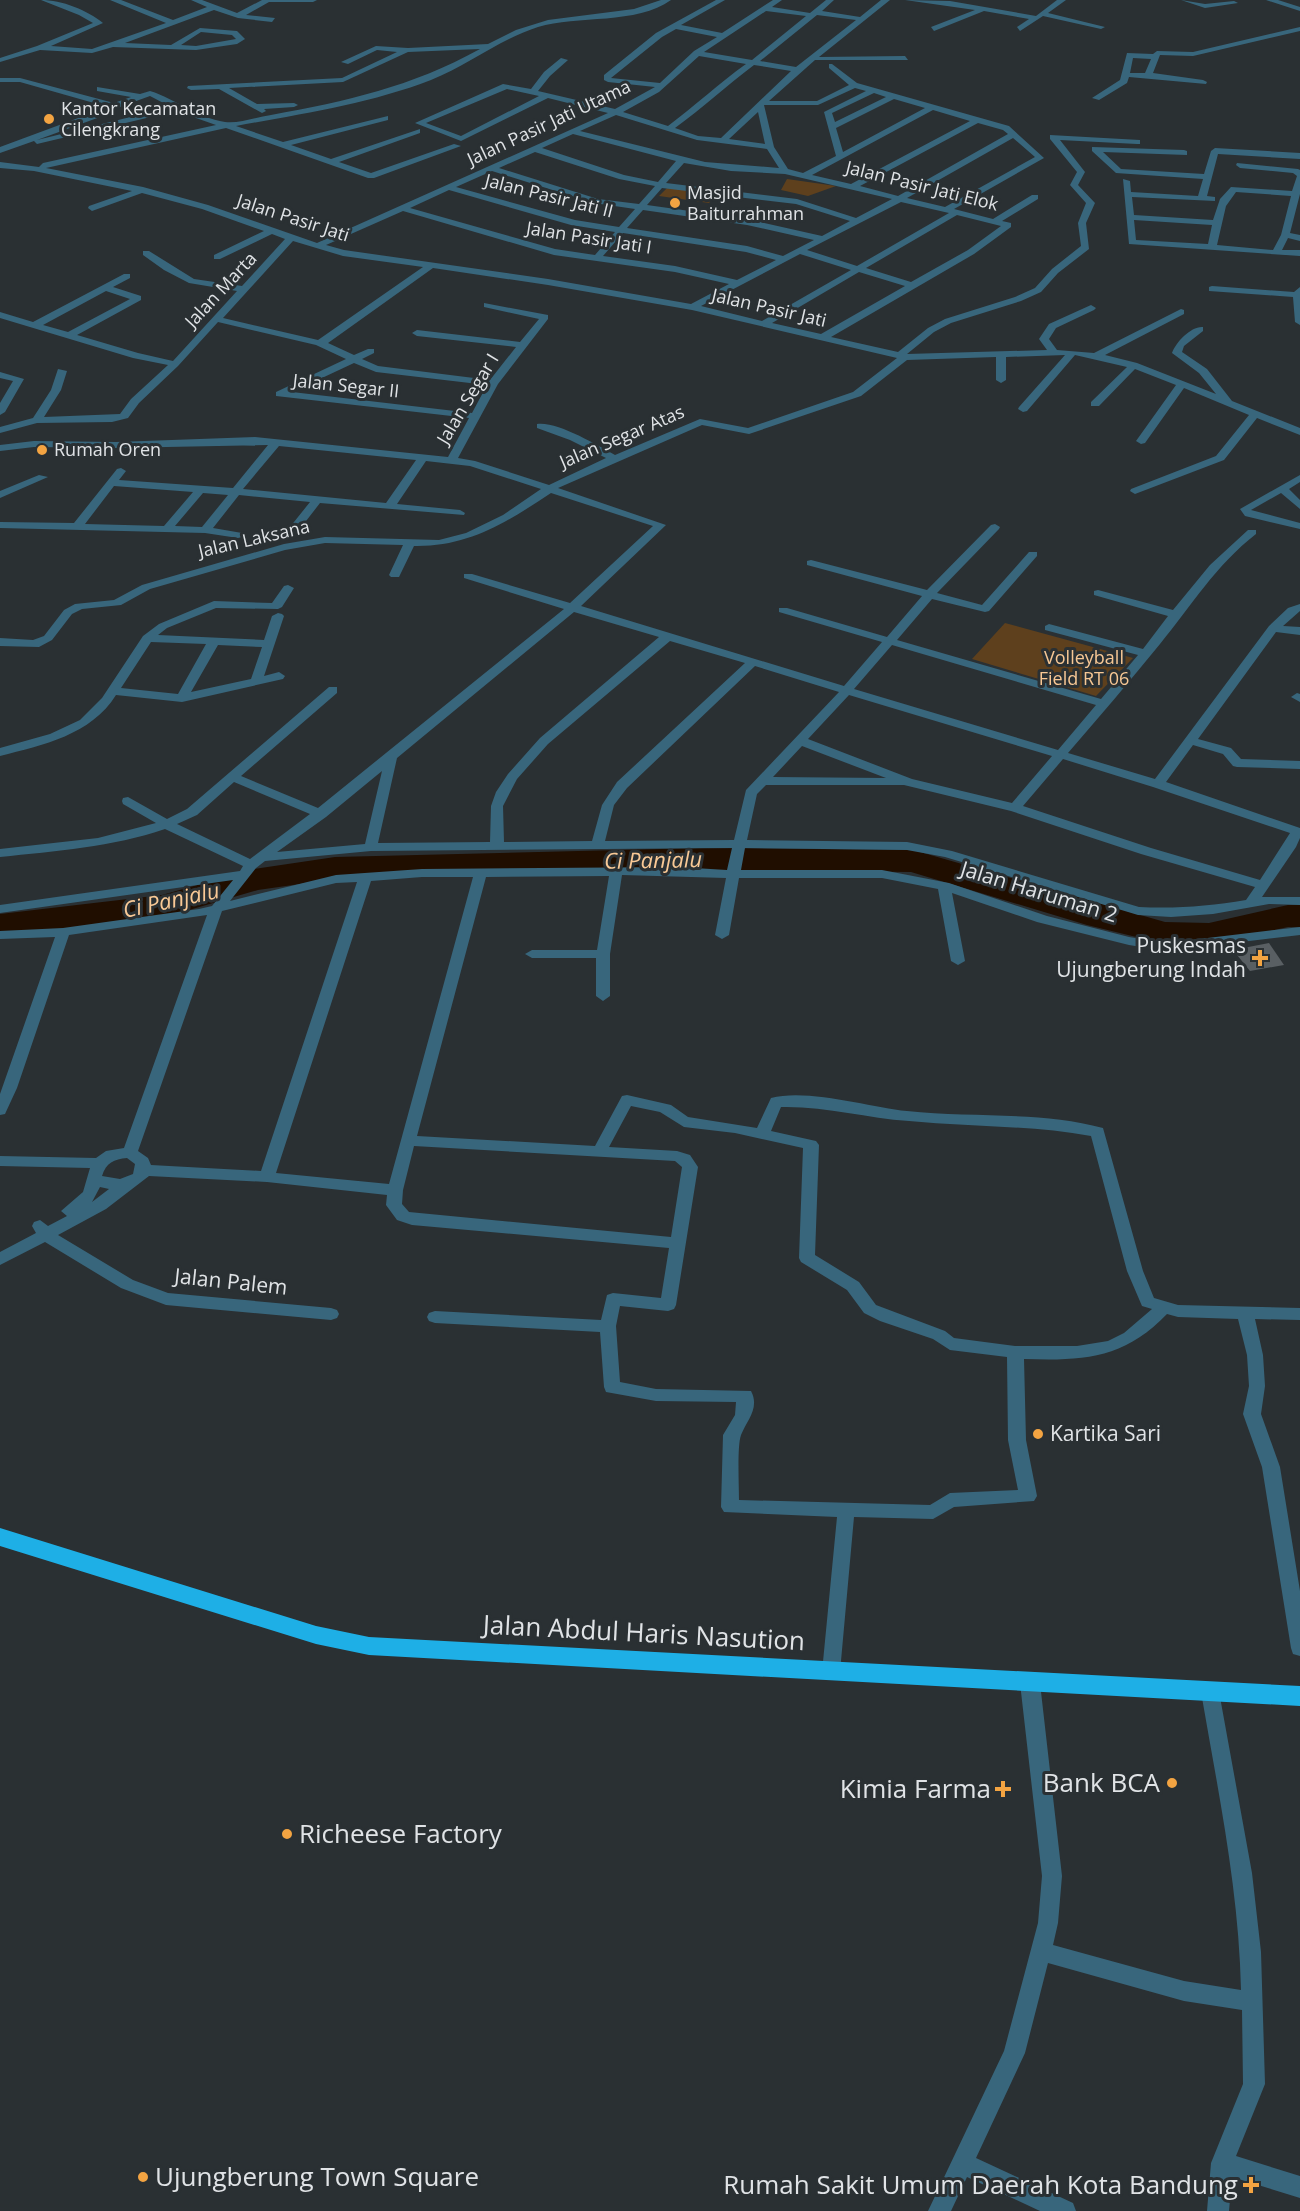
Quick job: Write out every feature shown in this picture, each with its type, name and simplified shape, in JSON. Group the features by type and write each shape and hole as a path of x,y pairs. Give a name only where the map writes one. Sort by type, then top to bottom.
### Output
{"highway":[{"name":"Jalan Abdul Haris Nasution","path":"0,1537 316,1635 369,1646 1300,1696"}],"street":[{"path":"0,60 40,48 99,23 82,13 45,0"},
{"path":"114,0 171,22"},
{"path":"195,0 238,15 272,20"},
{"path":"238,15 269,0 313,0"},
{"path":"34,168 223,126 342,104 418,82 452,68 512,33 542,24 645,10 667,0"},
{"path":"661,85 615,81 607,77 673,27 721,0"},
{"name":"Jalan Pasir Jati Utama","path":"317,246 616,112 661,85 697,53 778,0"},
{"path":"669,129 702,105 721,85 830,0"},
{"path":"723,141 810,59 886,0"},
{"path":"909,0 1039,16 1101,27"},
{"path":"1020,29 1062,0"},
{"path":"1185,0 1205,6 1234,3"},
{"path":"1270,0 1296,8"},
{"path":"40,48 92,51 214,7"},
{"path":"1269,12 1296,8"},
{"path":"767,9 862,19"},
{"path":"934,29 983,9"},
{"path":"673,27 724,36"},
{"path":"1149,73 1157,53 1193,54 1300,29"},
{"path":"113,45 202,48 237,42 241,39 234,33 200,30 174,46"},
{"path":"345,62 376,48 408,50 489,46"},
{"path":"191,88 343,80 405,51"},
{"path":"697,53 799,70"},
{"path":"1096,98 1124,81 1130,55 1156,57"},
{"path":"810,59 904,58"},
{"path":"533,92 547,74 564,60"},
{"path":"763,324 861,270 953,210 1040,158 1001,125 931,108 854,85 832,66"},
{"path":"1126,75 1149,73 1204,78"},
{"path":"547,74 506,86 419,125 461,138 548,95"},
{"path":"1172,86 1181,75"},
{"path":"0,80 20,80 114,106"},
{"path":"761,104 818,103 854,85"},
{"path":"506,86 616,112 697,138 771,147"},
{"path":"221,87 272,117"},
{"path":"100,89 139,96"},
{"path":"125,93 142,89 176,108 223,126 371,176 457,146"},
{"path":"828,112 873,91"},
{"path":"0,150 108,111 114,106 150,93"},
{"path":"833,126 892,97"},
{"path":"818,103 828,112 840,156"},
{"path":"255,107 342,104"},
{"path":"761,104 771,147 785,171"},
{"path":"37,142 176,108"},
{"path":"806,175 931,108"},
{"path":"283,146 384,118"},
{"path":"854,186 977,120"},
{"path":"332,162 417,131"},
{"name":"Jalan Pasir Jati Elok","path":"573,132 681,161 806,175 898,199 1006,223 1007,227 971,252 823,337"},
{"path":"692,307 824,239 1013,135"},
{"name":"Jalan Segar Atas","path":"550,488 700,422 710,422 749,431 857,394 931,330 948,321 1018,299 1038,290 1055,271 1086,247 1082,223 1091,204 1074,185 1081,172 1053,138 1137,142"},
{"path":"535,149 622,177 661,185 797,202 858,220"},
{"path":"1184,153 1095,149 1119,171 1209,177"},
{"path":"1202,198 1215,151 1300,156"},
{"path":"597,258 681,161"},
{"name":"Jalan Pasir Jati","path":"0,165 34,168 143,190 206,207 317,246 429,267 548,282 692,307 902,356 1001,356 1073,352 1097,355 1134,365 1184,383 1300,432"},
{"path":"1240,165 1300,176 1296,212 1276,253"},
{"path":"491,168 597,201 640,209 747,222 824,239"},
{"path":"1126,181 1132,242 1300,253"},
{"name":"Jalan Pasir Jati II","path":"448,188 574,223 737,247 784,259"},
{"path":"1212,247 1228,192 1234,189 1297,190"},
{"path":"92,208 143,190"},
{"path":"1129,194 1224,200"},
{"path":"996,220 1035,197"},
{"name":"Jalan Pasir Jati I","path":"402,208 518,244 675,269 738,283"},
{"path":"1131,217 1219,223"},
{"path":"217,257 271,231"},
{"path":"1285,235 1300,238"},
{"name":"Jalan Marta","path":"2,430 37,420 112,419 124,416 135,401 175,364 291,238"},
{"path":"800,251 910,285"},
{"path":"146,252 167,268 192,280 243,289"},
{"path":"320,343 429,267"},
{"path":"35,325 127,276"},
{"path":"69,336 138,298 106,288"},
{"path":"1212,289 1299,292 1300,322"},
{"name":"Jalan Segar I","path":"451,461 493,383 545,317 487,305"},
{"path":"1055,353 1044,339 1052,326 1091,308"},
{"path":"1097,355 1181,312"},
{"path":"0,315 136,356 175,364"},
{"path":"216,319 320,343 376,369 493,383"},
{"path":"1200,329 1180,345 1177,353 1203,371 1227,401"},
{"path":"417,333 521,345"},
{"name":"Jalan Segar II","path":"370,351 280,394 475,416"},
{"path":"1023,409 1073,352"},
{"path":"1000,380 1001,356"},
{"path":"1095,404 1134,365"},
{"path":"37,420 56,390 62,370"},
{"path":"0,375 19,379 0,412"},
{"path":"1141,441 1164,406 1184,383"},
{"path":"1135,491 1220,458 1256,413"},
{"path":"0,417 5,447 255,440 471,463 661,525 572,608 321,814 248,869 220,904 130,1153"},
{"path":"541,426 574,438 614,458"},
{"path":"205,530 276,442"},
{"path":"389,507 423,458"},
{"path":"78,525 121,471"},
{"path":"0,495 43,477"},
{"path":"1300,478 1245,509 1246,512 1300,526"},
{"path":"111,483 237,492 460,513"},
{"name":"Jalan Laksana","path":"0,642 28,645 41,642 48,638 68,612 79,606 117,603 146,587 284,547 344,540 439,543 470,535 507,517 550,488"},
{"path":"1282,488 1300,506"},
{"path":"167,529 201,489"},
{"path":"292,532 317,500"},
{"path":"0,525 78,525 205,530 238,535"},
{"path":"722,935 745,811 751,793 845,692 931,594 995,527"},
{"path":"1014,808 1236,543 1252,532"},
{"path":"395,575 410,543"},
{"path":"811,562 985,609 1033,554"},
{"path":"468,576 845,692 1158,784 1298,831 1251,903"},
{"path":"0,752 54,736 84,723 97,713 147,638 163,626 208,605 278,605 288,588"},
{"path":"1098,593 1175,614"},
{"path":"1158,784 1274,628 1292,610 1300,607"},
{"path":"783,610 1102,703"},
{"path":"256,681 278,616"},
{"path":"1048,628 1146,653"},
{"path":"1274,628 1300,632"},
{"path":"497,846 497,806 502,792 513,777 544,741 667,637"},
{"path":"147,638 268,644"},
{"path":"182,698 214,641"},
{"path":"598,844 608,805 622,785 752,663"},
{"path":"112,692 182,698 279,676"},
{"path":"0,853 139,835 168,825 192,812 333,690"},
{"path":"798,740 908,782 1014,808 1262,885"},
{"path":"1191,741 1227,751 1237,763 1300,765"},
{"path":"371,847 390,758"},
{"path":"233,777 321,814"},
{"path":"760,781 908,782"},
{"path":"128,801 248,869"},
{"path":"0,909 371,847 598,844 739,848 907,846 947,854 1138,911 1171,913 1269,900 1300,901"},
{"name":"Jalan Haruman 2","path":"0,935 63,932 220,904 336,879 481,872 735,870 882,874 944,886 1042,919 1166,947 1300,931"},
{"path":"481,872 395,1190 394,1205 402,1216 412,1219 677,1243"},
{"path":"603,996 603,954 616,872"},
{"path":"267,1177 364,877"},
{"path":"944,886 958,961"},
{"path":"0,1110 10,1088 63,932"},
{"path":"532,954 603,954"},
{"path":"599,1152 627,1100 668,1108 678,1114 684,1122 735,1128 811,1145 807,1258 853,1286 870,1310 939,1335 950,1344 1015,1352 1088,1353 1110,1349 1131,1338 1163,1308"},
{"path":"761,1135 776,1102 789,1101 819,1103 905,1116 1098,1132 1135,1271 1148,1302 1178,1311 1300,1314"},
{"path":"410,1141 677,1156 685,1159 690,1167 668,1305 613,1299 608,1326 612,1388 656,1395 745,1396 744,1416 732,1435 730,1507 846,1512 933,1512 950,1500 1028,1497 1017,1440 1015,1352"},
{"path":"0,1247 43,1230 100,1205 126,1184 139,1177 143,1170 141,1158 130,1153 113,1154 96,1170 93,1188 84,1203 43,1230 0,1259"},
{"path":"0,1161 96,1170 114,1185 126,1184"},
{"path":"143,1170 267,1177 395,1190"},
{"name":"Jalan Palem","path":"43,1230 127,1284 166,1299 331,1314"},
{"path":"1245,1313 1257,1376 1252,1414 1271,1467 1300,1648"},
{"path":"435,1317 608,1326"},
{"path":"831,1672 846,1512"},
{"path":"939,2211 1014,2053 1048,1923 1052,1876 1030,1683"},
{"path":"1211,1692 1242,1873 1251,1952 1254,2084 1222,2163 1218,2211"},
{"path":"1041,1951 1184,1991 1252,2002"},
{"path":"962,2163 1065,2211"},
{"path":"1222,2163 1300,2187"}],"green space":[{"path":"787,179 836,186 808,196 781,190"},
{"path":"668,187 717,194 709,203 659,196"},
{"name":"Volleyball Field RT 06","path":"1005,623 1133,658 1096,696 972,659"}],"building":[{"name":"Puskesmas Ujungberung Indah","path":"1269,943 1284,965 1250,971 1233,950"}],"waterway":[{"name":"Ci Panjalu","path":"0,925 165,906 254,880 335,868 700,859 913,861 1100,917 1165,933 1209,934 1288,916 1300,916"}],"place":[{"name":"Kantor Kecamatan Cilengkrang","path":"49,119"},
{"name":"Masjid Baiturrahman","path":"675,203"},
{"name":"Rumah Oren","path":"42,450"},
{"name":"Puskesmas Ujungberung Indah","path":"1260,958"},
{"name":"Kartika Sari","path":"1038,1434"},
{"name":"Bank BCA","path":"1172,1783"},
{"name":"Kimia Farma","path":"1003,1789"},
{"name":"Richeese Factory","path":"287,1834"},
{"name":"Ujungberung Town Square","path":"143,2177"},
{"name":"Rumah Sakit Umum Daerah Kota Bandung","path":"1251,2185"}]}
